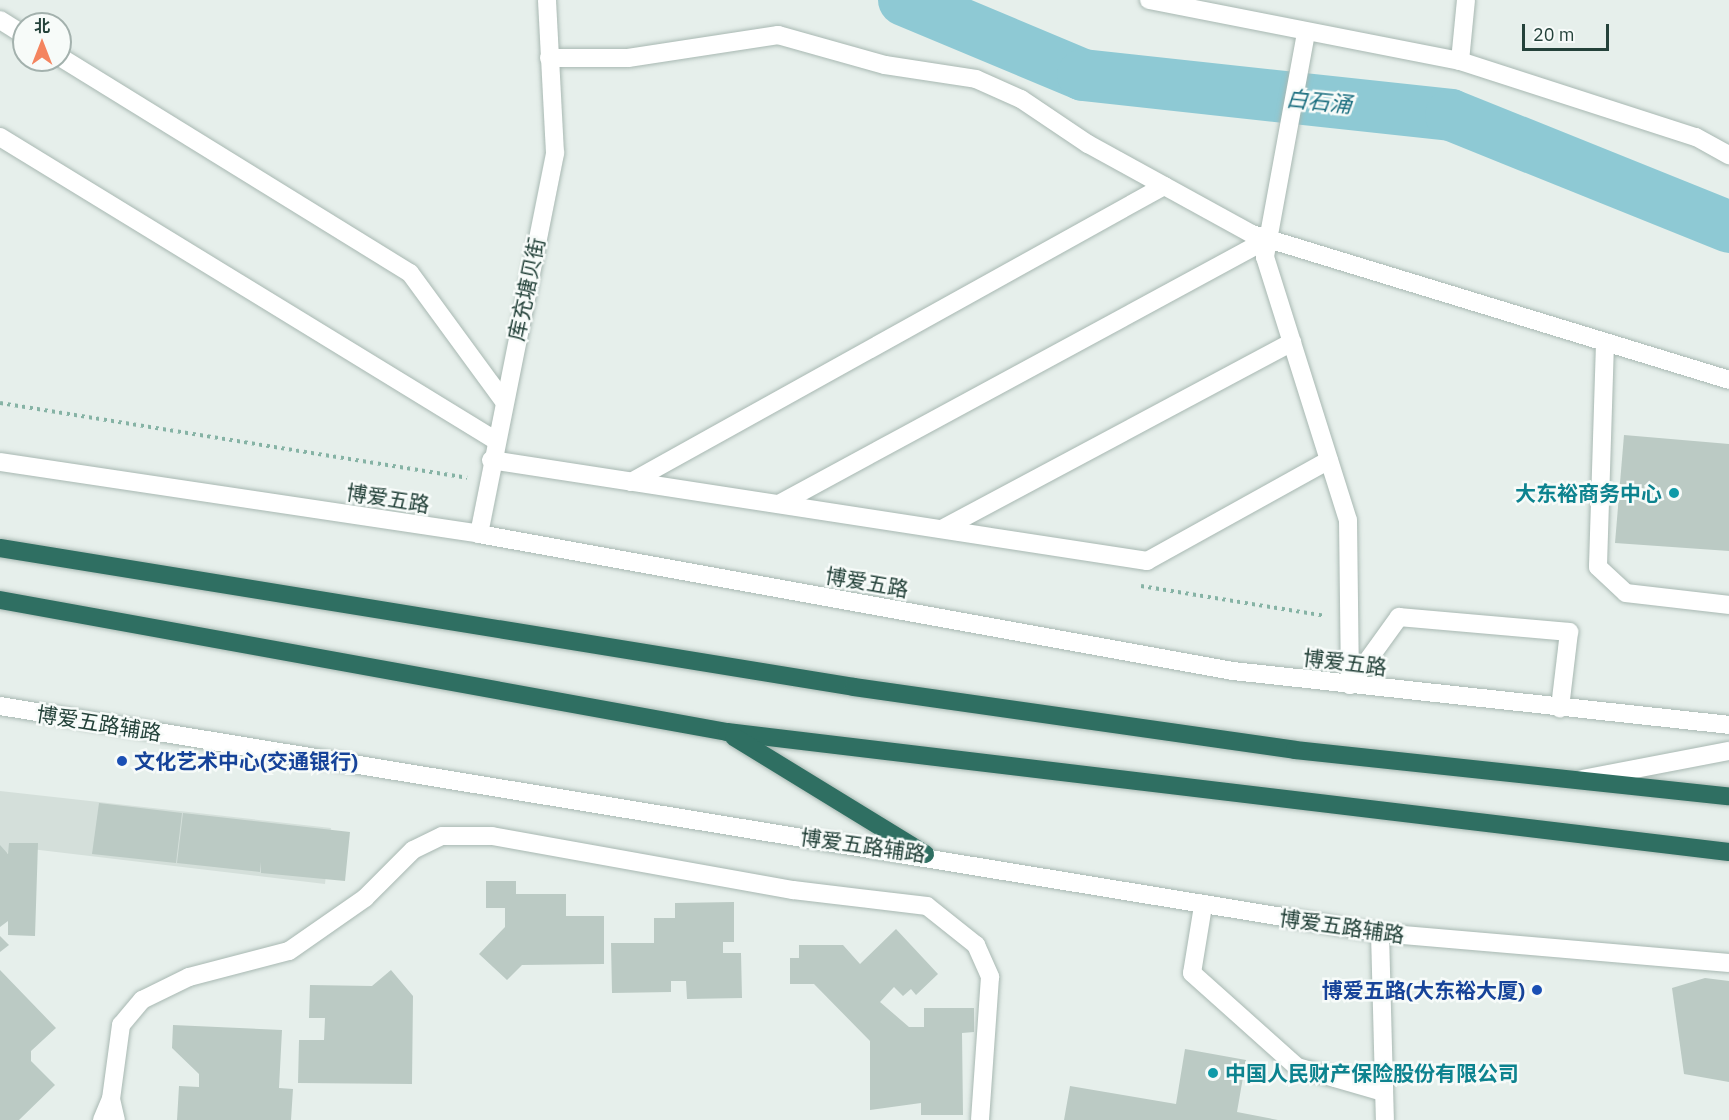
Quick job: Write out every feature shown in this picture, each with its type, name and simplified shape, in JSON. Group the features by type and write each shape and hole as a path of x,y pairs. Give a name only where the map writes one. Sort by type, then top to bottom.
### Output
{"highway":[{"path":"0,548 854,687 1294,750 1570,781 1729,796"},
{"path":"0,600 727,732 1729,852"},
{"path":"727,732 925,854"}],"street":[{"name":"库充塘贝街","path":"479,534 491,460 555,153 547,0"},
{"path":"1149,0 1306,33 1460,61 1696,137 1729,155"},
{"path":"1460,61 1466,0"},
{"path":"1306,33 1265,257 1348,520 1350,685"},
{"path":"548,50 628,58 778,35 885,65 976,79 1021,99 1164,186 1268,239 1729,380"},
{"path":"72,64 410,273 503,400"},
{"path":"0,137 495,440"},
{"path":"631,482 1164,186"},
{"path":"779,504 1268,239"},
{"path":"942,529 1292,342"},
{"path":"1605,343 1598,567 1626,593 1729,605"},
{"path":"491,460 1148,561 1329,460"},
{"name":"博爱五路","path":"0,462 479,534 1222,669 1350,685 1729,725"},
{"path":"1350,685 1399,617 1569,632 1560,708"},
{"name":"博爱五路辅路","path":"0,706 615,809 925,854 1203,906 1380,933 1729,963"},
{"path":"1570,781 1729,751"},
{"path":"102,1120 111,1099 121,1024 142,1000 189,977 289,951 365,898 413,850 442,836 492,836 793,890 927,906 976,945 990,977 980,1120"},
{"path":"1203,906 1192,973 1297,1067 1383,1092"},
{"path":"1380,933 1385,1120"},
{"path":"111,1099 116,1120"}],"shaded area":[{"path":"0,791 331,828 325,884 31,849 0,854"}],"building":[{"name":"大东裕商务中心","path":"1624,435 1729,444 1729,551 1615,543"},
{"path":"99,803 182,813 176,863 92,854"},
{"path":"183,813 350,832 345,881 261,873 261,862 260,872 177,863"},
{"path":"9,843 38,843 35,936 8,935 8,921 0,927 0,845 8,854"},
{"path":"486,881 516,881 516,894 566,894 566,916 604,916 604,964 522,965 507,980 479,954 505,927 505,908 486,908"},
{"path":"734,902 734,942 723,942 723,953 741,953 742,998 687,999 686,981 671,981 671,992 612,993 611,943 654,943 654,918 675,918 675,903"},
{"path":"896,929 938,974 916,995 911,989 903,996 894,987 880,1002 909,1027 924,1027 924,1008 974,1008 974,1032 962,1033 963,1115 921,1115 921,1103 870,1110 870,1041 814,984 790,984 790,958 799,958 799,945 843,945 860,964"},
{"path":"0,936 9,945 0,952"},
{"path":"0,970 56,1028 31,1051 31,1061 55,1085 19,1120 0,1120"},
{"path":"391,970 413,996 412,1084 298,1083 299,1040 324,1040 325,1018 309,1018 310,985 372,986"},
{"path":"1705,978 1729,981 1729,1082 1684,1074 1672,988"},
{"path":"173,1025 282,1030 279,1088 293,1089 291,1120 177,1120 179,1086 199,1087 199,1074 172,1048"},
{"name":"中国人民财产保险股份有限公司","path":"1185,1049 1246,1060 1237,1112 1278,1120 1064,1120 1070,1086 1176,1104"}],"waterway":[{"name":"白石涌","path":"904,0 1083,75 1451,115 1729,227"}],"place":[{"name":"大东裕商务中心","path":"1674,493"},
{"name":"文化艺术中心(交通银行)","path":"122,761"},
{"name":"博爱五路(大东裕大厦)","path":"1537,990"},
{"name":"中国人民财产保险股份有限公司","path":"1213,1073"}]}
